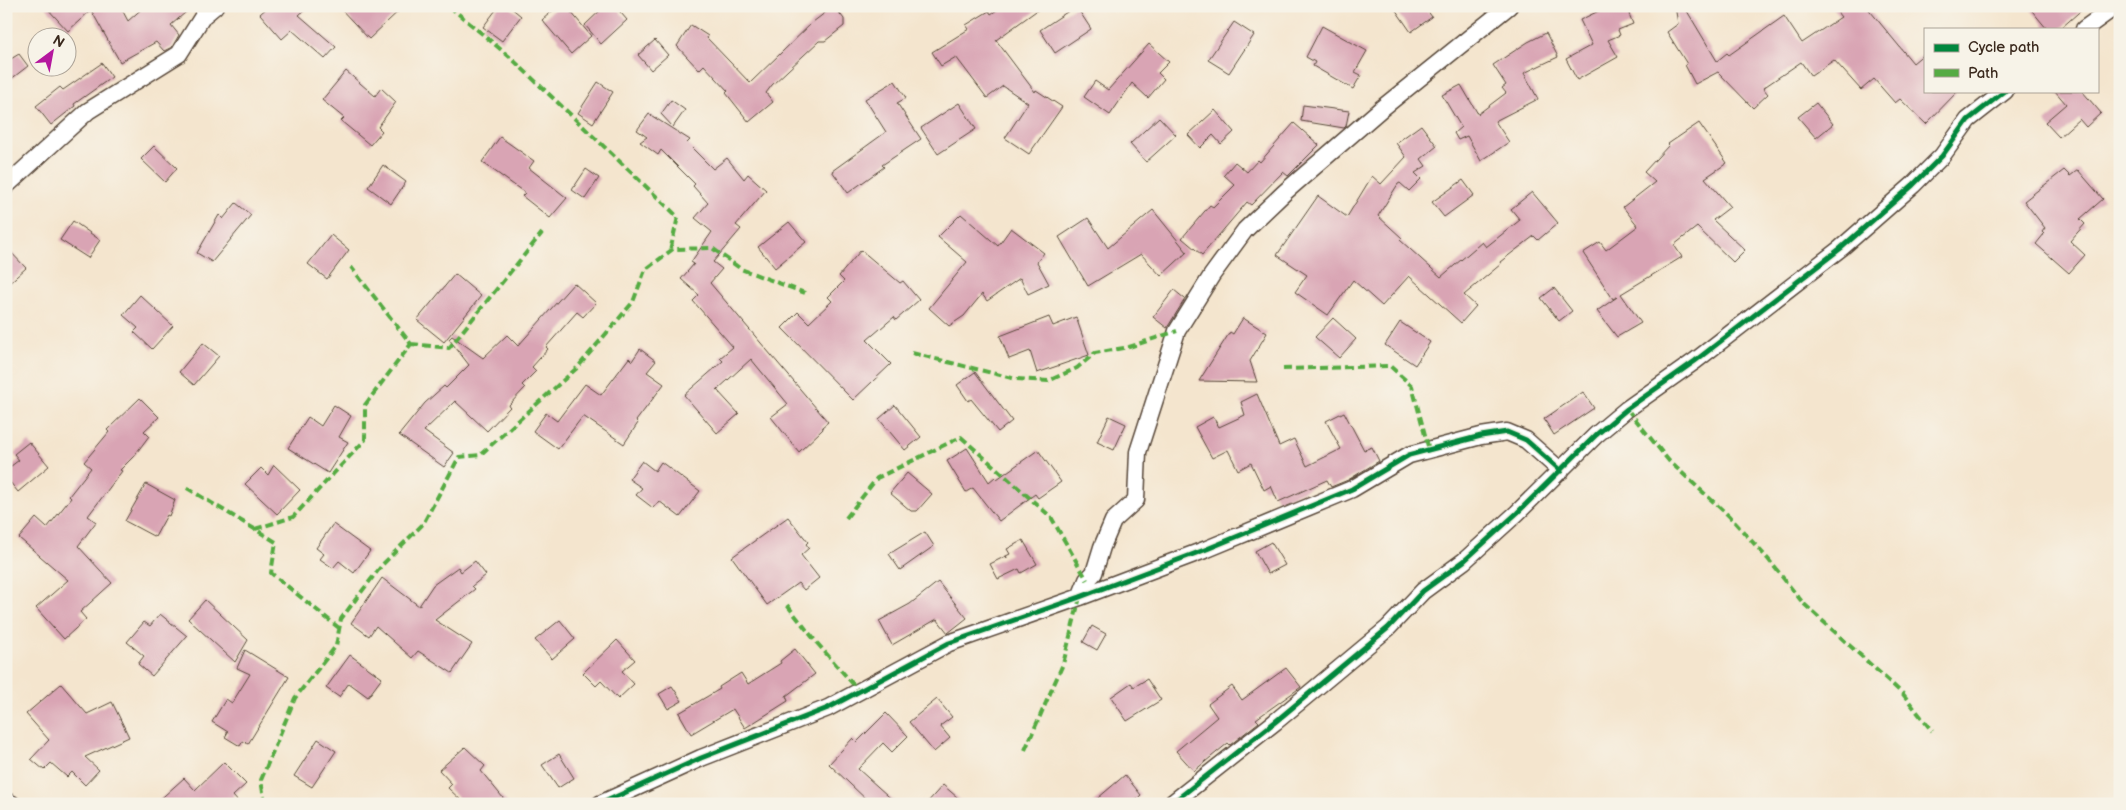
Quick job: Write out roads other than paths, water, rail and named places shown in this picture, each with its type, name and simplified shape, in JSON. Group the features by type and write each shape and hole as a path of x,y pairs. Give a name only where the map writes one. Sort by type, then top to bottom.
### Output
{"street":[{"path":"6,186 88,111 179,54 204,16 215,6"},
{"path":"1080,597 1087,580 1094,572 1113,520 1136,500 1138,452 1177,331 1234,245 1245,230 1285,192 1381,109 1509,6"},
{"path":"2085,28 2116,6"},
{"path":"1171,804 1388,628 1423,591 1464,561 1561,471 1596,435 1627,409 1651,390 1695,361 1841,248 1913,185 1942,156 1968,120 2005,92"},
{"path":"600,804 702,758 828,708 949,643 1080,597 1207,549 1352,489 1409,455 1481,436 1512,433 1526,440 1561,471"},
{"path":"6,801 12,804"}]}
